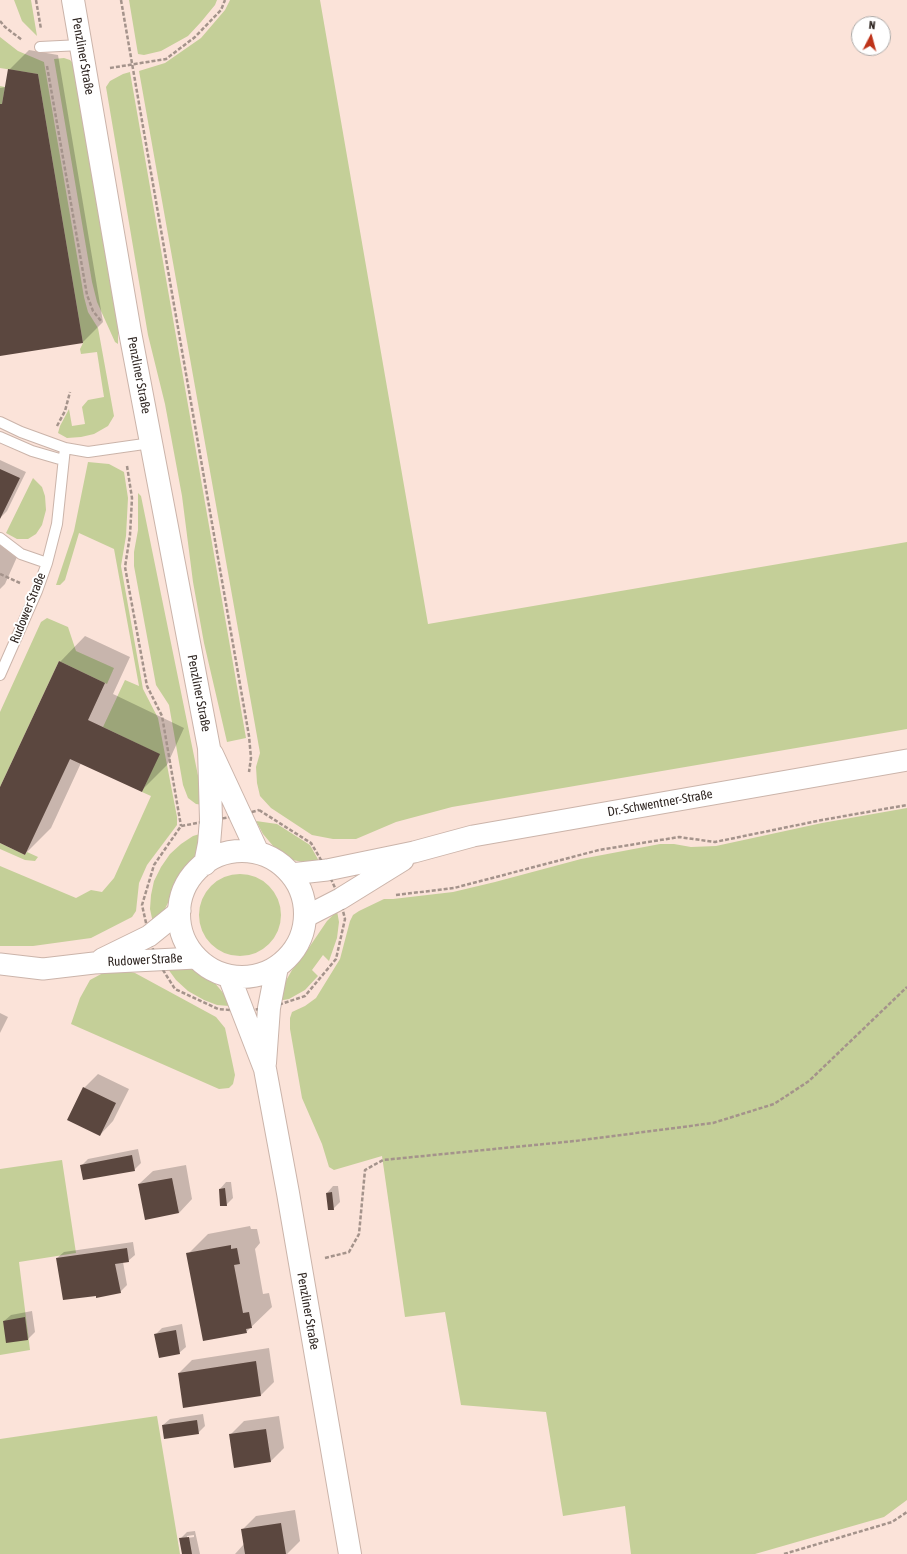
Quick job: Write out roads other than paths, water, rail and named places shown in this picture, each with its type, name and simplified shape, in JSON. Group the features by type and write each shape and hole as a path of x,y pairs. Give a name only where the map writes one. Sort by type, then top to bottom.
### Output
{"main road":[{"name":"Penzliner Straße","path":"73,0 130,332 209,748 211,820 209,844 205,864"},
{"name":"Penzliner Straße","path":"209,748 251,810 258,853"},
{"path":"238,852 258,853 278,863 291,874 298,884 302,896 305,917 302,934 295,949 287,959 277,967 265,973 252,976 229,976 210,968 196,958 188,947 180,923 180,911 185,888 191,878 205,864 222,855 238,852"},
{"name":"Penzliner Straße","path":"265,1069 270,1008 277,967"},
{"name":"Penzliner Straße","path":"229,976 265,1069 350,1554"}],"street":[{"name":"Dr.-Schwentner-Straße","path":"291,874 327,870 414,852 473,836 907,760"},
{"name":"Dr.-Schwentner-Straße","path":"305,917 340,899 414,852"},
{"name":"Rudower Straße","path":"94,963 149,936 180,911"},
{"name":"Rudower Straße","path":"0,964 43,969 94,963 196,958"}],"lane":[{"path":"42,48 81,45"},
{"path":"0,422 50,443 65,448 88,452 152,443"},
{"path":"0,437 32,451 63,460"},
{"name":"Rudower Straße","path":"0,676 37,591 47,563 58,524 65,448"},
{"name":"Rudower Straße","path":"0,538 21,554 47,563"}]}
